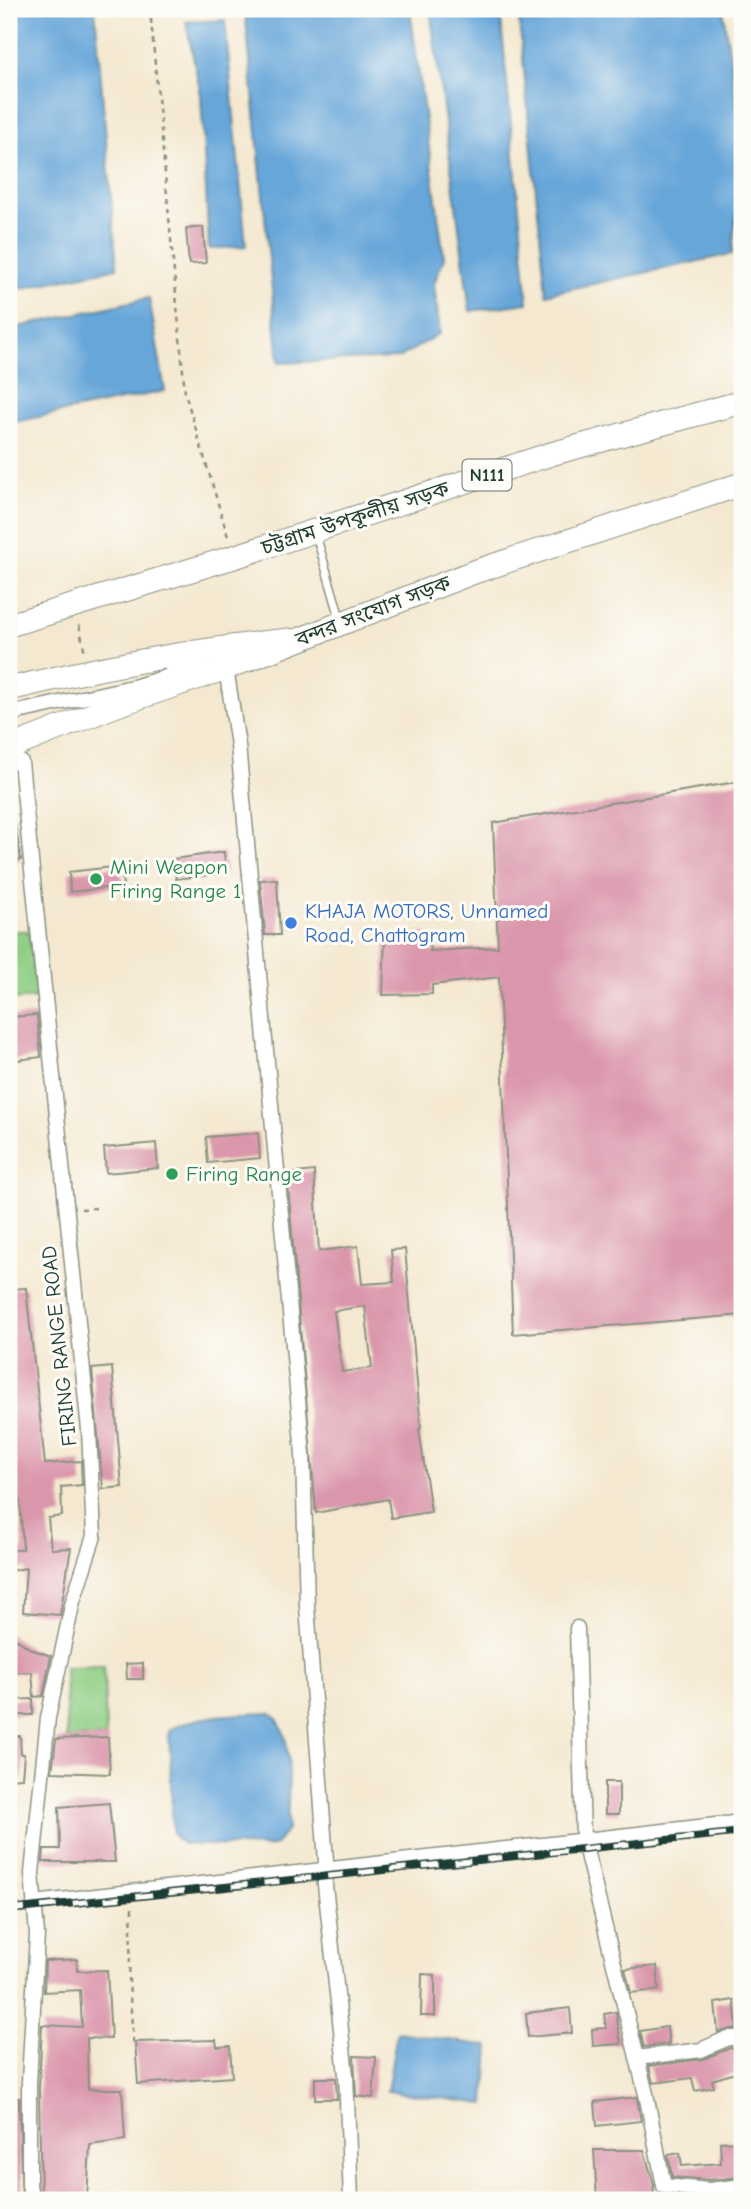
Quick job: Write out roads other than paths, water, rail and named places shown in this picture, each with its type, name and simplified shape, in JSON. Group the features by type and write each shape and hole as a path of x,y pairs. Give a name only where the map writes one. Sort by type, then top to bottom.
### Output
{"main road":[{"name":"চট্টগ্রাম উপকূলীয় সড়ক","path":"9,625 234,557 551,454 742,402"},
{"name":"বন্দর সংযোগ সড়ক","path":"9,748 117,705 223,658 302,639 474,572 742,484"},
{"path":"9,689 155,656 223,658"}],"street":[{"path":"155,656 171,662 173,675"},
{"path":"9,714 126,689 223,658 239,758 303,1454 307,1606 327,1919 346,2075 351,2200"},
{"name":"FIRING RANGE ROAD","path":"9,762 21,762 89,1430 94,1536 74,1601 48,1718 32,1873 37,1934 29,2082 29,2185 33,2200"},
{"path":"577,1628 583,1838 637,2059 664,2186 711,2195 742,2186"},
{"path":"34,1902 742,1822"},
{"path":"637,2059 701,2050 728,2038 742,2038"}],"lane":[{"path":"315,531 342,623"}],"water":[{"path":"9,9 95,9 117,268 9,291"},
{"path":"245,9 410,9 444,258 434,284 440,333 399,358 279,363"},
{"path":"430,9 500,9 528,303 470,311"},
{"path":"518,9 723,9 742,142 742,215 736,216 732,254 546,294"},
{"path":"225,20 246,246 209,249 201,95 186,22"},
{"path":"149,298 165,391 9,423 9,329"},
{"path":"271,1713 279,1723 287,1751 287,1830 275,1845 267,1847 183,1844 173,1834 169,1730 206,1718"},
{"path":"397,2032 489,2046 485,2104 387,2091"}],"railway":[{"path":"9,1910 742,1832"}],"place":[{"name":"Mini Weapon Firing Range 1","path":"96,879"},
{"name":"KHAJA MOTORS, Unnamed Road, Chattogram","path":"291,923"},
{"name":"Firing Range","path":"172,1174"}]}
